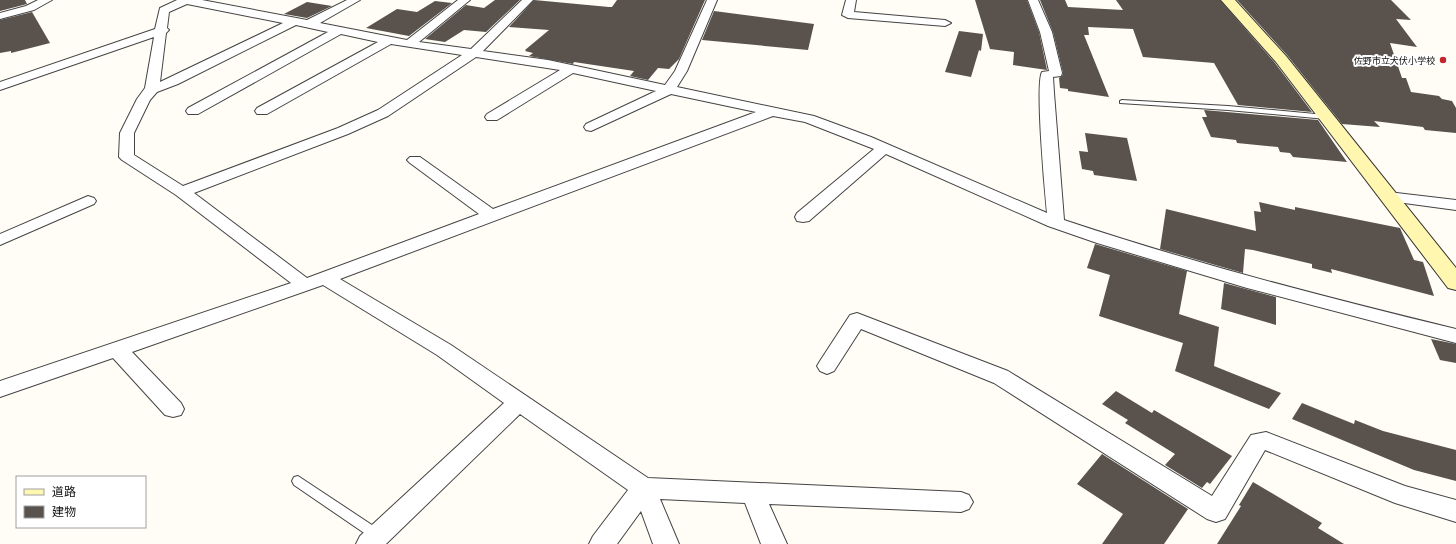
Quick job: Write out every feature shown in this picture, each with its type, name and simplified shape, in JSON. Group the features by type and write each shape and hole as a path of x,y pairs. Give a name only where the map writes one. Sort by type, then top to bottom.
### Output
{"street":[{"path":"0,16 30,8 47,0"},
{"path":"305,285 182,192 127,157 127,133 144,99 152,89 163,30 164,10 185,0 409,44 548,64 809,119 884,148 1054,222 1148,253 1250,283 1456,336"},
{"path":"309,24 355,0"},
{"path":"409,44 465,0"},
{"path":"182,192 343,131 383,113 473,54 528,0"},
{"path":"592,127 668,90 681,71 712,0"},
{"path":"851,0 848,15 945,23"},
{"path":"1033,0 1046,32 1056,73 1046,75 1046,103 1056,218 1054,222"},
{"path":"1228,0 1281,59 1456,283"},
{"path":"152,89 173,82 295,21"},
{"path":"0,86 163,30"},
{"path":"193,111 340,30"},
{"path":"262,111 390,40"},
{"path":"492,117 571,69"},
{"path":"0,389 325,278 772,111"},
{"path":"803,217 884,148"},
{"path":"415,160 492,216"},
{"path":"1388,197 1456,205"},
{"path":"0,240 88,201"},
{"path":"325,278 444,350 644,488 961,502"},
{"path":"827,366 857,320 1001,377 1216,511 1259,441 1266,441 1403,496 1456,511"},
{"path":"117,349 173,409"},
{"path":"374,540 519,402"},
{"path":"602,544 644,488"},
{"path":"644,488 666,544"},
{"path":"753,493 774,544"}],"lane":[{"path":"1122,102 1228,108 1326,117"},
{"path":"298,481 374,540"}],"building":[{"path":"0,0 25,0 27,4 0,11"},
{"path":"495,0 520,0 486,32 464,30 445,42 425,39 466,5 484,8"},
{"path":"534,0 612,7 617,0 705,0 679,59 669,69 658,68 648,80 630,76 634,71 574,62 573,64 529,56 533,53 525,50 549,30 509,27"},
{"path":"975,0 1027,0 1039,32 1047,70 1013,65 1014,52 990,49"},
{"path":"1040,0 1065,0 1068,7 1123,10 1116,0 1220,0 1275,63 1312,112 1238,105 1214,63 1143,57 1133,29 1088,27 1089,35 1084,35 1109,97 1068,91 1068,89 1060,88 1059,78 1063,73 1053,32"},
{"path":"1237,0 1391,0 1411,20 1396,19 1417,47 1390,43 1402,78 1406,78 1411,92 1439,96 1442,99 1452,101 1456,108 1456,133 1425,130 1423,127 1374,121 1380,127 1342,124 1287,55"},
{"path":"435,1 452,3 409,36 366,28 397,9 417,12"},
{"path":"307,2 332,6 307,18 284,14"},
{"path":"714,11 814,24 808,50 702,40"},
{"path":"32,12 50,43 11,53 11,51 0,53 0,20"},
{"path":"959,31 983,34 981,51 979,50 971,77 945,72"},
{"path":"1204,110 1318,120 1347,162 1293,157 1290,153 1280,152 1278,147 1237,143 1236,140 1211,137 1202,117 1207,117"},
{"path":"1085,133 1127,138 1137,181 1094,175 1093,171 1082,169 1079,151 1088,152"},
{"path":"1259,202 1295,210 1295,207 1400,228 1414,260 1423,262 1434,296 1331,269 1332,273 1312,268 1312,264 1253,250 1245,249 1243,273 1160,249 1166,209 1256,231 1254,211 1261,212"},
{"path":"1095,244 1187,271 1179,314 1219,327 1214,366 1281,393 1269,409 1175,371 1183,343 1099,316 1110,275 1087,268"},
{"path":"1224,283 1276,297 1276,325 1221,309"},
{"path":"1431,339 1456,344 1456,363 1440,360"},
{"path":"1116,391 1152,413 1154,410 1232,456 1210,484 1207,482 1202,488 1165,465 1175,454 1125,423 1128,420 1102,404"},
{"path":"1302,403 1354,424 1355,420 1383,431 1456,450 1456,481 1414,470 1292,419"},
{"path":"1102,454 1188,509 1164,544 1102,544 1123,514 1077,484"},
{"path":"1253,482 1322,523 1318,528 1344,544 1217,544 1241,506 1239,505"}],"place":[{"name":"佐野市立犬伏小学校","path":"1443,60"}]}
